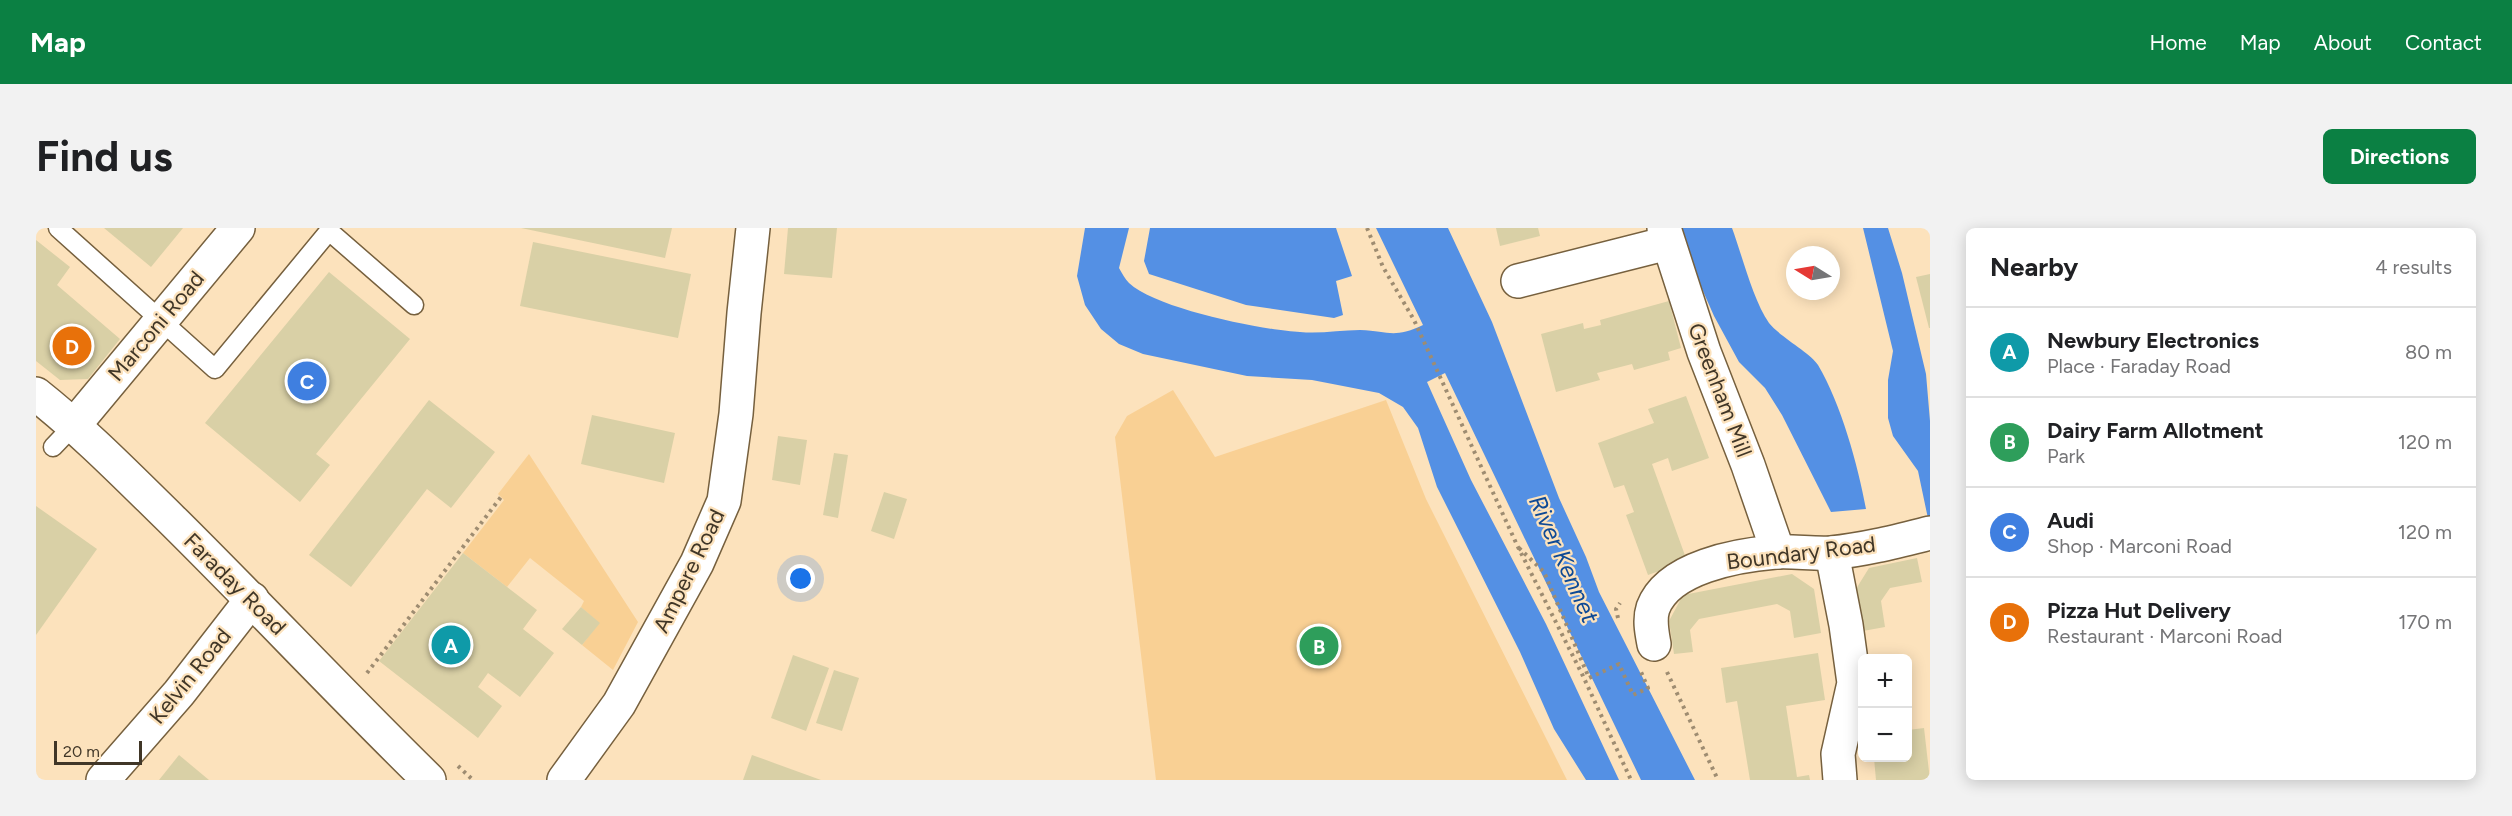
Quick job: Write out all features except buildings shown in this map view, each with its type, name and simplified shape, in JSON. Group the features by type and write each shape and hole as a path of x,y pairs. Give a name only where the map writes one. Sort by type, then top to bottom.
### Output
{"street":[{"name":"Marconi Road","path":"64,436 238,228"},
{"name":"Ampere Road","path":"564,780 620,704 697,563 724,501 736,414 753,228"},
{"path":"1518,281 1666,236"},
{"name":"Greenham Mill","path":"1666,236 1704,352 1748,465 1778,552"},
{"name":"Faraday Road","path":"36,394 64,436 252,599 339,692 429,780"},
{"name":"Boundary Road","path":"1646,656 1652,610 1659,597 1670,585 1689,572 1739,557 1778,552 1832,553 1922,535"},
{"path":"1832,553 1854,683 1838,754 1840,780"},
{"name":"Kelvin Road","path":"103,780 179,693 252,599"}],"lane":[{"path":"58,228 215,369 329,231 414,305"}],"path":[{"path":"1367,228 1383,267 1414,320 1517,545 1583,676 1631,780"},
{"path":"367,674 501,497"},
{"path":"1517,545 1544,572 1590,678 1619,664 1633,695 1648,688 1646,656"},
{"path":"1646,656 1718,780"}],"shaded area":[{"path":"1173,390 1215,457 1386,400 1426,499 1567,780 1156,780 1115,437 1127,416"},
{"path":"529,454 638,622 613,670 582,645 599,623 581,607 584,601 530,558 507,587 463,553 504,500 498,494"}],"water":[{"name":"River Kennet","path":"1085,228 1129,228 1119,268 1125,278 1143,292 1185,309 1261,327 1300,332 1360,330 1398,333 1423,325 1376,228 1448,228 1492,322 1559,498 1599,592 1695,780 1641,780 1445,373 1427,382 1471,480 1546,624 1619,780 1586,780 1554,729 1520,652 1437,487 1418,428 1403,407 1379,393 1312,380 1247,376 1143,354 1119,344 1101,329 1085,305 1077,276"},
{"path":"1150,228 1336,228 1352,276 1336,281 1343,315 1334,318 1246,305 1149,274 1144,261"},
{"path":"1679,228 1732,228 1753,290 1769,323 1814,360 1826,381 1848,435 1866,509 1831,512 1782,415 1765,388 1739,362 1714,316"},
{"path":"1863,228 1888,228 1902,273 1926,374 1930,421 1930,528 1918,471 1893,436 1888,418 1888,380 1893,351"}],"place":[{"name":"Pizza Hut Delivery","path":"72,346"},
{"name":"Audi","path":"307,381"},
{"name":"Newbury Electronics","path":"451,645"},
{"name":"Dairy Farm Allotment","path":"1319,646"}]}
